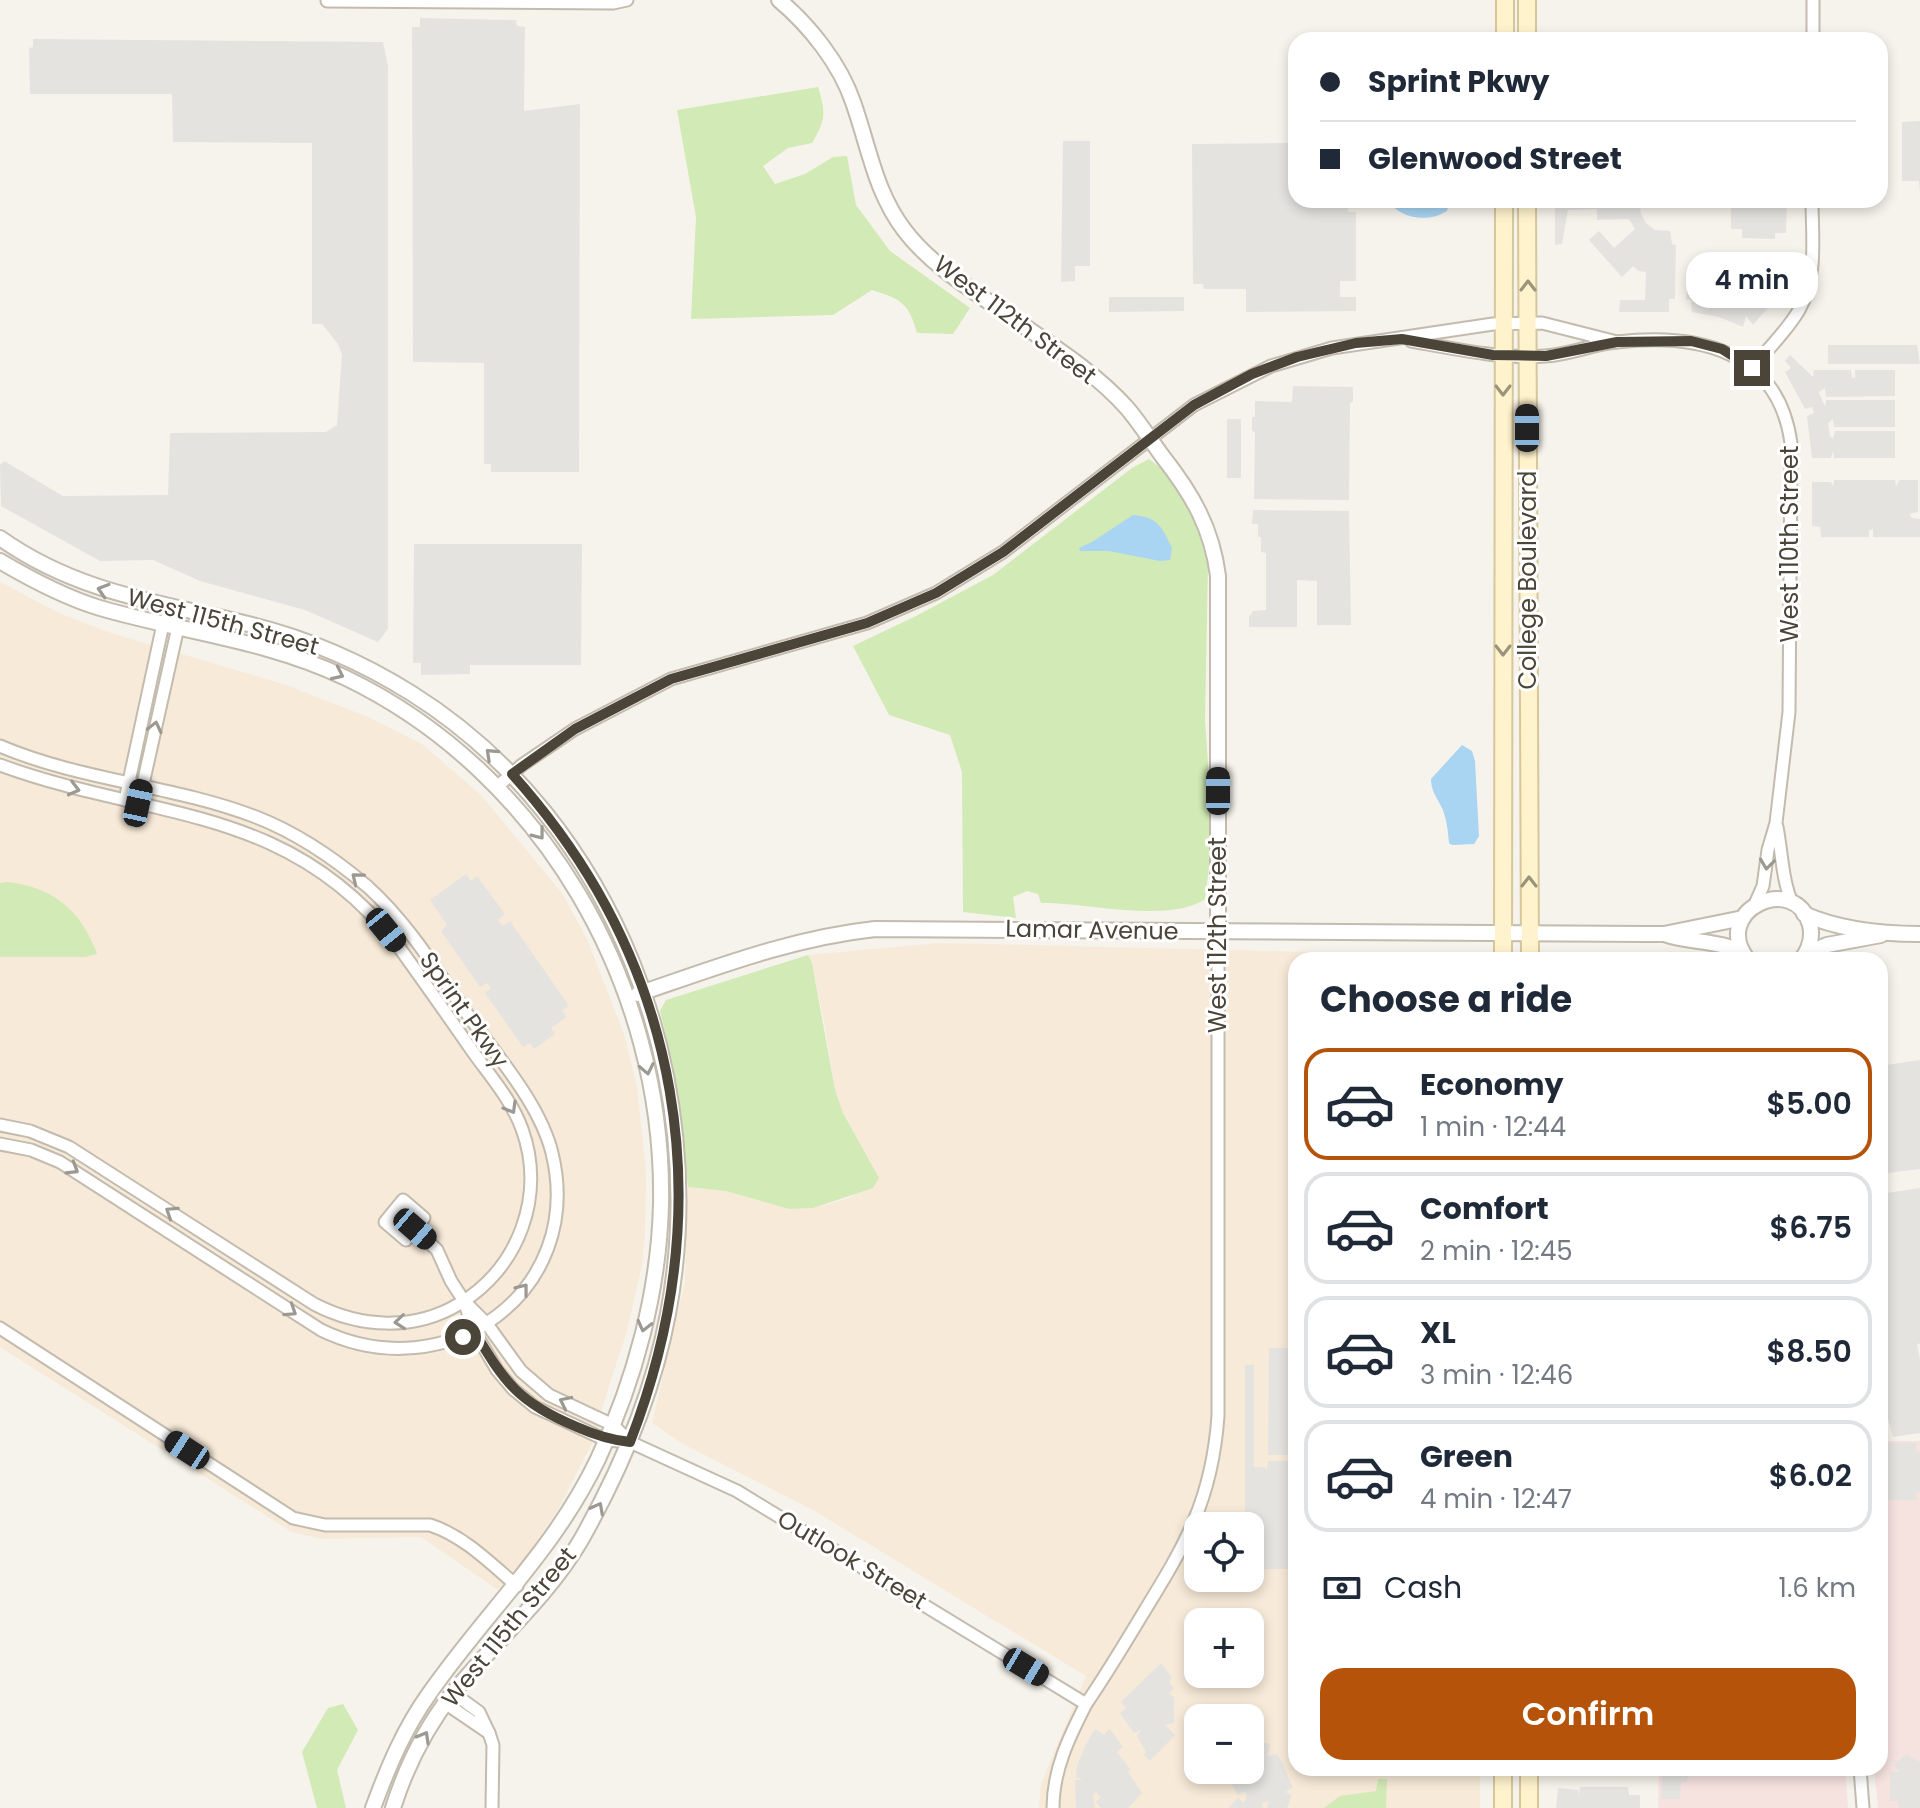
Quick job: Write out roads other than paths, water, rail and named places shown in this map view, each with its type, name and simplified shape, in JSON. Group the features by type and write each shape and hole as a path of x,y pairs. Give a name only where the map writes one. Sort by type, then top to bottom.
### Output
{"main road":[{"path":"1505,0 1505,32"},
{"path":"1527,0 1527,32"},
{"name":"College Boulevard","path":"1503,952 1504,208"},
{"name":"College Boulevard","path":"1527,208 1530,952"},
{"path":"1503,1776 1503,1808"},
{"path":"1529,1776 1529,1808"}],"street":[{"path":"327,1 613,3 627,0"},
{"name":"West 112th Street","path":"779,0 817,39 848,88 887,205 906,232 947,271 1096,380 1126,407 1184,483 1201,512 1216,559 1218,1416 1212,1467 1197,1520 1184,1548 1086,1704 1060,1759 1053,1808"},
{"path":"1813,0 1813,32"},
{"path":"1402,339 1527,356 1546,356 1617,342 1702,343 1722,349 1752,368 1794,318 1804,300 1812,265 1812,208"},
{"path":"498,786 575,729 671,679 867,623 936,593 1003,552 1149,438 1216,392 1271,366 1332,348 1493,324 1542,323 1617,342"},
{"name":"West 110th Street","path":"1752,368 1774,393 1783,411 1791,443 1791,682 1776,823 1763,886 1755,904"},
{"name":"West 115th Street","path":"0,538 71,579 112,593 272,630 352,660 382,675 439,712 512,774 553,822 586,870 617,927 644,992 662,1053 673,1110 678,1160 678,1230 674,1275 664,1337 651,1384 630,1442 577,1546 539,1596 449,1698 410,1763 393,1808"},
{"name":"West 115th Street","path":"0,561 68,597 97,607 278,650 373,691 433,730 498,786 541,835 597,927 627,997 641,1044 654,1109 661,1205 657,1262 647,1313 613,1425 564,1522 418,1711 386,1772 373,1808"},
{"path":"138,803 173,607"},
{"path":"125,800 171,625"},
{"name":"Sprint Pkwy","path":"0,746 50,765 206,801 258,818 307,842 354,876 385,904 409,932 535,1111 555,1165 557,1194 554,1222 542,1260 529,1282 511,1304 487,1324 450,1342 410,1350 380,1349 336,1337 72,1169 31,1150 0,1144"},
{"name":"Sprint Pkwy","path":"0,765 60,785 203,818 262,838 297,856 341,887 374,917 396,943 508,1102 522,1129 529,1158 527,1213 520,1235 506,1260 488,1282 464,1301 444,1312 409,1322 379,1324 341,1316 300,1296 81,1153 42,1135 0,1125"},
{"name":"West 110th Street","path":"1776,823 1783,878 1792,903"},
{"path":"1743,952 1738,934 1743,918 1755,904 1771,899 1792,903 1804,914 1828,923 1885,934"},
{"path":"1804,914 1811,935 1806,952"},
{"name":"Lamar Avenue","path":"627,997 797,941 875,929 1664,934 1743,918"},
{"name":"Lamar Avenue","path":"1664,934 1684,941 1732,948 1738,952"},
{"path":"1814,952 1827,945 1885,934 1920,934"},
{"path":"415,1229 437,1250 464,1301 487,1324 510,1359 533,1382 549,1395 613,1425 630,1442"},
{"path":"464,1301 474,1331 505,1381 524,1399 549,1415 606,1440"},
{"path":"0,1328 293,1518 325,1525 430,1525 447,1530 517,1586"},
{"name":"Outlook Street","path":"606,1440 630,1442 759,1504 1086,1704"},
{"path":"449,1698 489,1733 493,1745 492,1808"},
{"path":"1861,1776 1863,1808"}],"water":[{"path":"1394,208 1448,208 1440,215 1423,218"},
{"path":"1133,515 1148,518 1162,529 1172,548 1170,560 1160,561 1109,551 1080,551 1079,548"},
{"path":"1462,745 1472,751 1475,761 1479,836 1474,844 1452,845 1431,779"}]}
